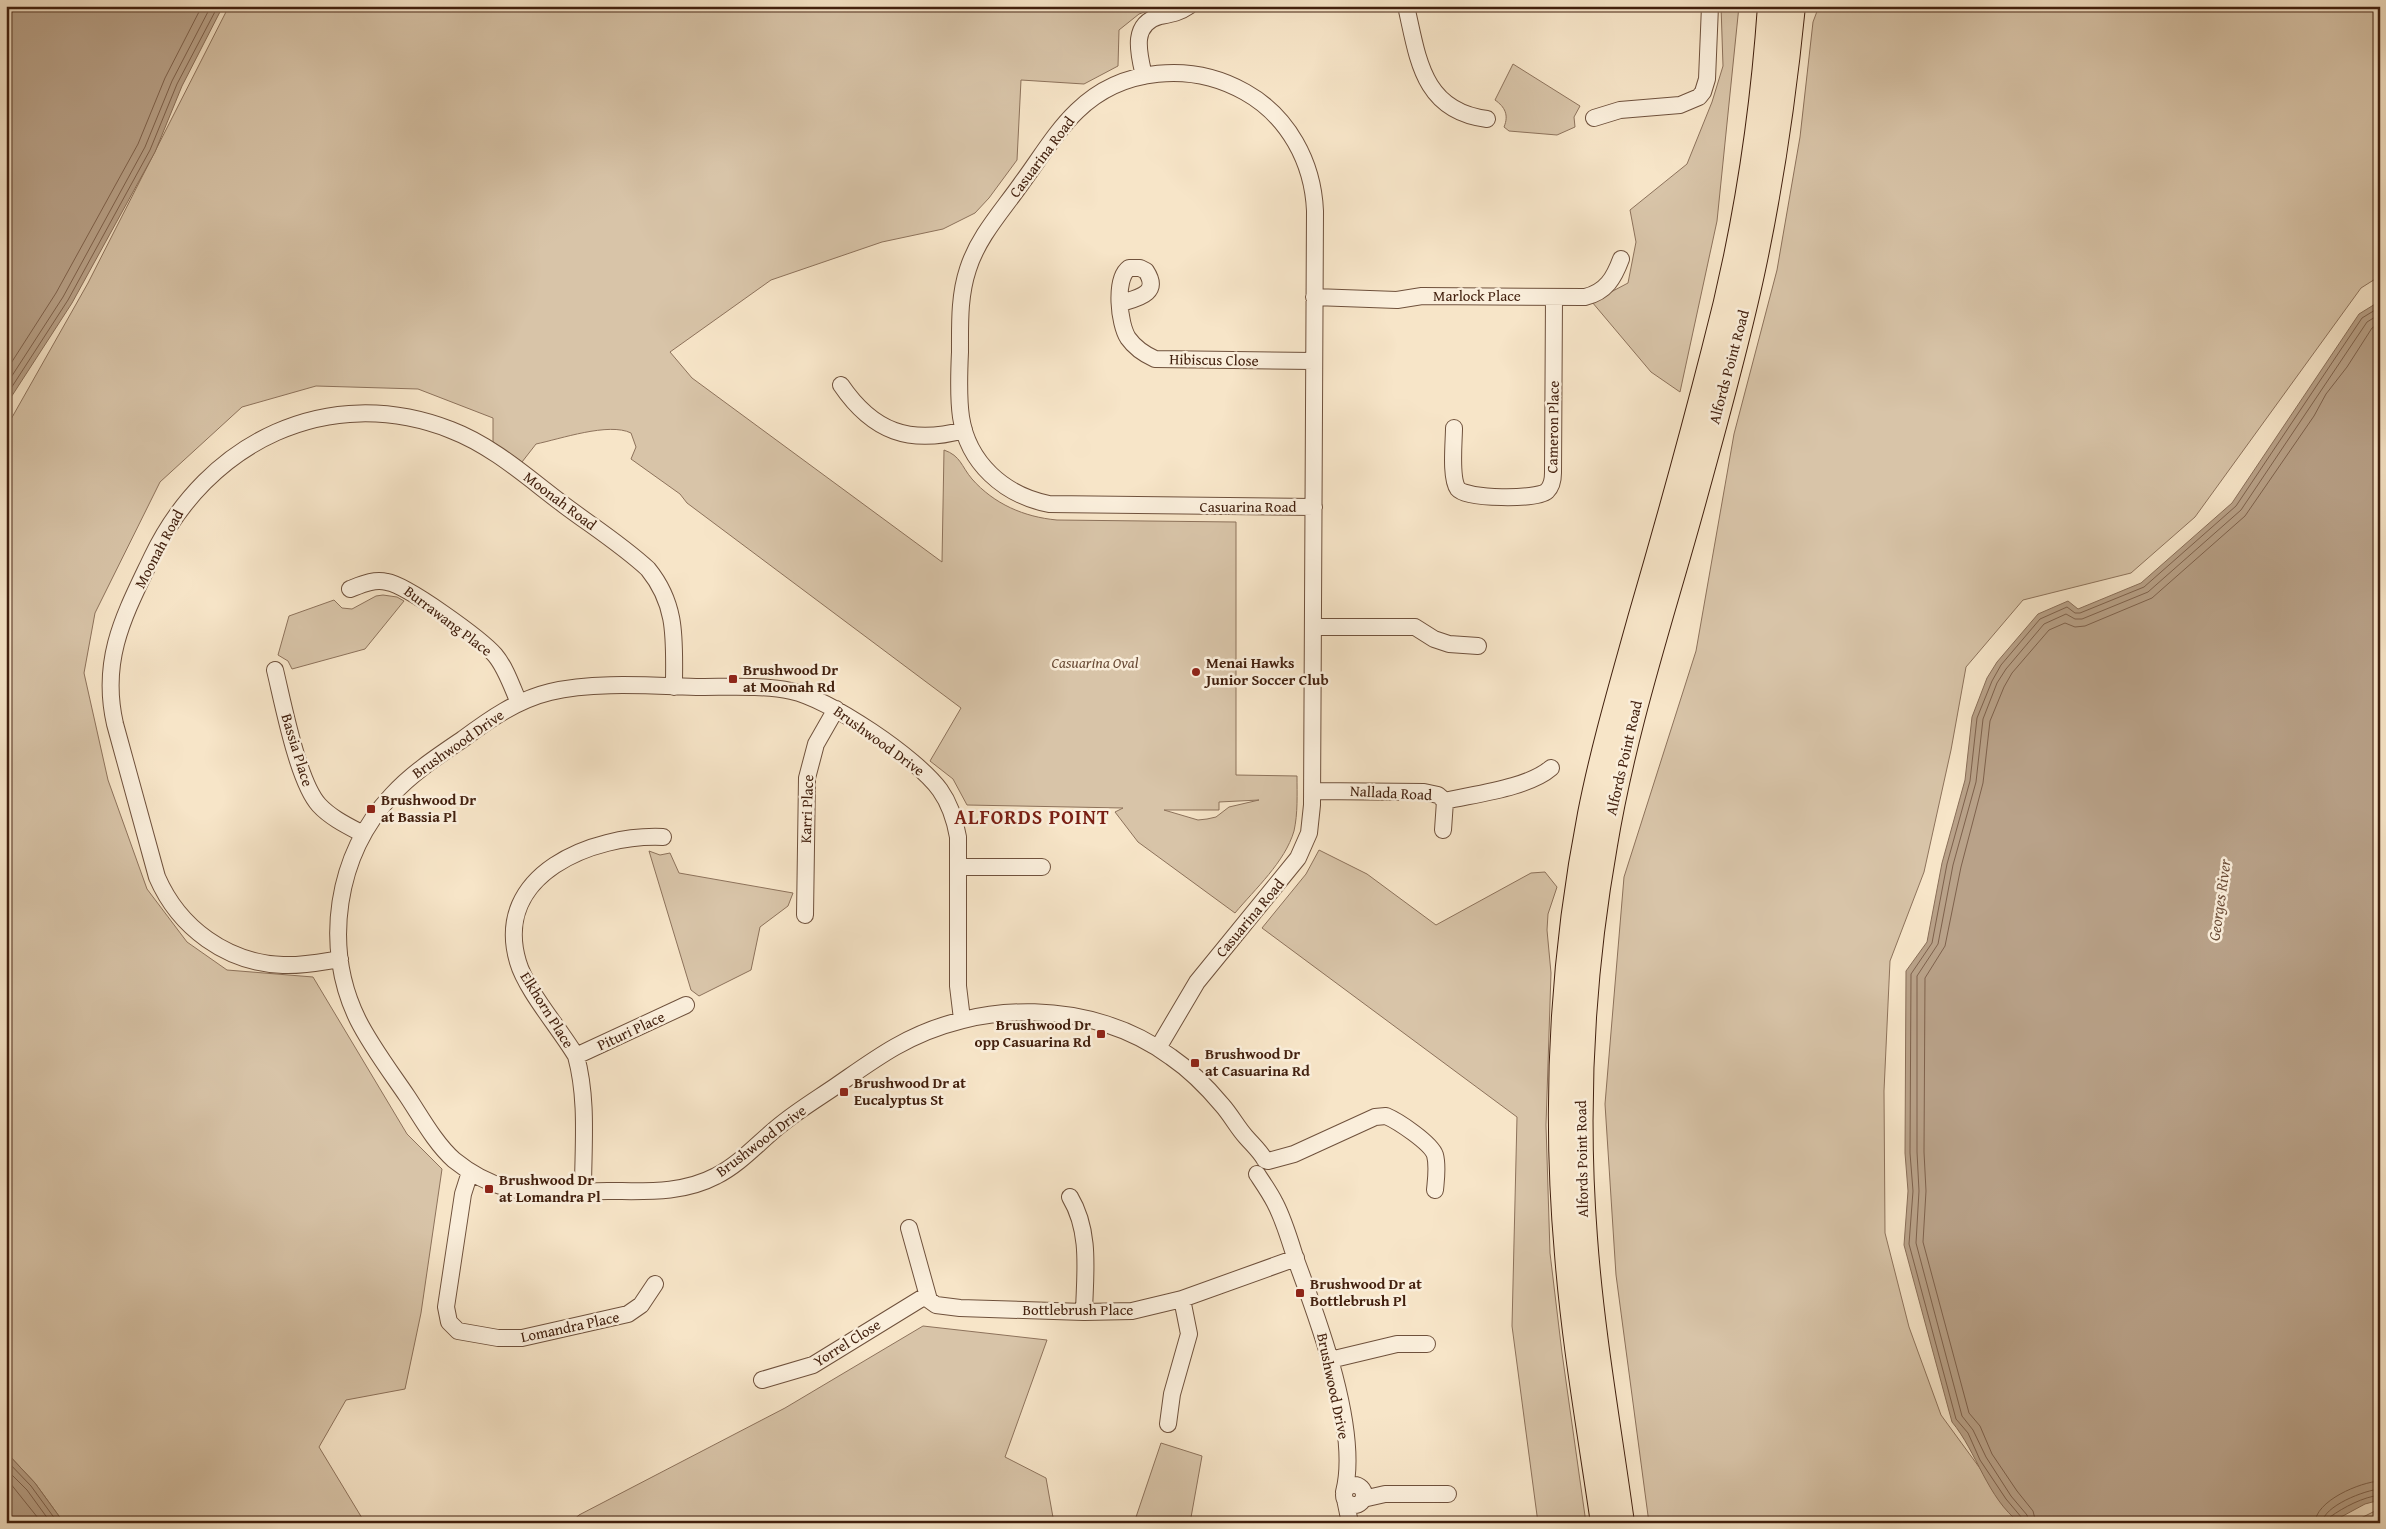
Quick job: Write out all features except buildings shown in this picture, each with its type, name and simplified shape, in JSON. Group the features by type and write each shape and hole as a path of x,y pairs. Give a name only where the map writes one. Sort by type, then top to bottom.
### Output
{"highway":[{"name":"Alfords Point Road","path":"1603,1523 1573,1316 1564,1212 1561,1094 1565,1013 1572,933 1590,815 1608,735 1714,351 1734,266 1754,154 1770,6"},
{"name":"Alfords Point Road","path":"1622,1523 1591,1304 1583,1207 1581,1086 1590,941 1605,841 1626,743 1726,382 1753,273 1775,155 1793,6"}],"street":[{"path":"1144,76 1137,47 1140,31 1155,18 1177,13 1189,6"},
{"path":"1406,6 1416,58 1431,86 1442,99 1456,109 1473,116 1487,118"},
{"path":"1594,118 1620,110 1680,105 1699,97 1703,92 1707,79 1710,6"},
{"name":"Casuarina Road","path":"1158,1048 1197,982 1298,858 1309,833 1312,791 1314,508 1314,297 1315,211 1313,189 1302,155 1290,133 1261,102 1236,87 1221,81 1180,73 1144,76 1103,92 1068,119 973,254 964,280 960,306 960,392 964,430 977,458 992,476 1012,491 1035,501 1075,506 1314,508"},
{"name":"Marlock Place","path":"1314,297 1397,300 1422,296 1585,297 1599,292 1611,281 1620,259"},
{"name":"Cameron Place","path":"1454,428 1454,478 1457,488 1461,492 1472,496 1531,496 1548,491 1551,486 1553,473 1554,297"},
{"name":"Hibiscus Close","path":"1121,303 1121,320 1127,336 1139,350 1156,359 1314,361"},
{"path":"841,385 861,410 873,420 896,432 928,437 964,430"},
{"name":"Moonah Road","path":"340,959 288,965 252,960 222,949 187,923 167,897 157,877 115,724 110,700 110,675 114,646 122,621 172,520 194,492 218,468 241,451 268,436 305,422 329,417 369,414 403,417 438,425 462,435 499,456 648,569 662,588 670,609 674,634 674,687"},
{"name":"Burrawang Place","path":"350,589 381,581 398,584 415,593 493,653 503,667 519,703"},
{"path":"1313,626 1416,628 1434,639 1449,644 1478,646"},
{"name":"Bassia Place","path":"275,670 303,775 312,796 330,815 363,834"},
{"name":"Brushwood Drive","path":"962,1019 958,986 959,867 955,824 941,792 916,767 836,708 804,695 778,689 577,687 549,692 519,703 487,722 406,781 386,802 363,834 349,865 341,892 338,921 340,959 349,998 367,1037 444,1150 470,1172 484,1180 509,1188 583,1191 668,1191 714,1178 739,1162 784,1122 890,1049 927,1031 962,1019 999,1013 1027,1012 1078,1018 1108,1026 1158,1048 1172,1057 1210,1091 1246,1137 1265,1167 1330,1360 1342,1414 1355,1495 1354,1523"},
{"name":"Karri Place","path":"805,915 807,778 816,744 836,708"},
{"name":"Nallada Road","path":"1312,791 1424,792 1438,795 1445,801 1539,776 1551,768"},
{"path":"1443,830 1445,801"},
{"name":"Elkhorn Place","path":"583,1191 583,1092 576,1056 518,964 515,939 518,911 530,888 541,875 555,863 570,855 637,837 662,837"},
{"path":"959,867 1042,867"},
{"name":"Pituri Place","path":"576,1056 686,1005"},
{"path":"1265,1167 1376,1117 1386,1116 1430,1146 1435,1156 1435,1190"},
{"name":"Lomandra Place","path":"470,1172 463,1194 446,1308 449,1322 458,1332 469,1335 514,1339 539,1336 614,1319 636,1310 655,1284"},
{"path":"1070,1197 1079,1214 1085,1245 1084,1312"},
{"path":"909,1228 927,1295"},
{"name":"Bottlebrush Place","path":"927,1295 932,1303 944,1307 1084,1312 1132,1311 1182,1299 1296,1258"},
{"name":"Yorrel Close","path":"762,1380 813,1365 927,1295"},
{"path":"1168,1424 1172,1394 1188,1334 1182,1299"},
{"path":"1330,1360 1386,1346 1408,1343 1427,1344"},
{"path":"1355,1495 1448,1494"},
{"name":"Brushwood Drive","path":"1350,1523 1355,1495"}],"green space":[{"name":"Casuarina Oval","path":"229,6 1161,6 1139,14 1119,30 1118,66 1084,84 1021,80 1017,160 989,198 975,213 943,229 882,242 771,280 670,352 692,378 942,562 944,450 957,458 972,479 990,496 1010,508 1033,516 1057,520 1236,522 1236,775 1297,776 1296,817 1290,842 1269,875 1235,913 1138,842 1115,812 1123,808 967,805 953,779 930,761 961,708 687,503 680,494 631,459 636,447 631,433 622,430 598,430 536,444 522,462 493,442 493,418 418,389 316,386 242,407 160,482 95,613 84,673 108,780 147,889 187,942 227,970 313,977 407,1134 442,1169 421,1313 405,1389 346,1400 319,1447 365,1523 64,1523 35,1483 6,1452 6,428 88,283","holes":["1259,800 1229,807 1216,817 1198,820 1164,810 1219,810 1219,802"]},
{"path":"1721,6 1739,6 1717,221 1680,392 1651,372 1592,302 1628,283 1636,242 1630,210 1687,164 1712,102 1723,66"},
{"path":"1819,6 2380,6 2380,276 2361,288 2195,517 2131,573 2023,600 1966,667 1951,750 1924,872 1890,961 1884,1091 1885,1233 1909,1327 1941,1415 2020,1523 1649,1523 1616,1275 1605,1104 1624,877 1696,651 1734,434 1777,270 1800,137 1813,22"},
{"path":"1513,64 1580,106 1574,117 1575,127 1557,135 1509,131 1504,127 1505,112 1495,100"},
{"path":"376,596 397,597 404,601 365,649 292,669 288,661 278,655 289,616 334,600 342,608 352,609"},
{"path":"1319,850 1367,874 1436,925 1531,873 1545,872 1557,887 1548,914 1547,930 1551,973 1546,1125 1550,1253 1586,1523 1538,1523 1512,1326 1517,1117 1262,928 1306,874"},
{"path":"649,851 660,855 670,853 679,873 793,893 788,906 760,927 751,970 699,996 691,990"},
{"path":"923,1326 1047,1340 1005,1457 1046,1478 1054,1523 570,1523 579,1515 785,1408"},
{"path":"1161,1443 1202,1456 1190,1523 1134,1523"},
{"path":"2380,1509 2380,1523 2351,1523 2377,1510"}],"water":[{"path":"6,6 223,6 182,86 155,152 72,303 6,405"},
{"name":"Georges River","path":"2380,301 2380,1500 2365,1504 2330,1523 2020,1523 1999,1501 1969,1447 1952,1422 1904,1245 1908,1191 1905,1153 1906,971 1927,942 1942,863 1965,780 1972,717 1987,678 1997,662 2038,614 2068,601 2078,609 2141,583 2232,503 2359,314"},
{"path":"6,1452 35,1483 64,1523 6,1523"}],"place":[{"name":"Menai Hawks Junior Soccer Club","path":"1196,672"},
{"name":"Brushwood Dr at Moonah Rd","path":"733,679"},
{"name":"Brushwood Dr at Bassia Pl","path":"371,809"},
{"name":"Brushwood Dr opp Casuarina Rd","path":"1101,1034"},
{"name":"Brushwood Dr at Casuarina Rd","path":"1195,1063"},
{"name":"Brushwood Dr at Eucalyptus St","path":"844,1092"},
{"name":"Brushwood Dr at Lomandra Pl","path":"489,1189"},
{"name":"Brushwood Dr at Bottlebrush Pl","path":"1300,1293"}],"district":[{"name":"ALFORDS POINT","path":"1032,817"}]}
